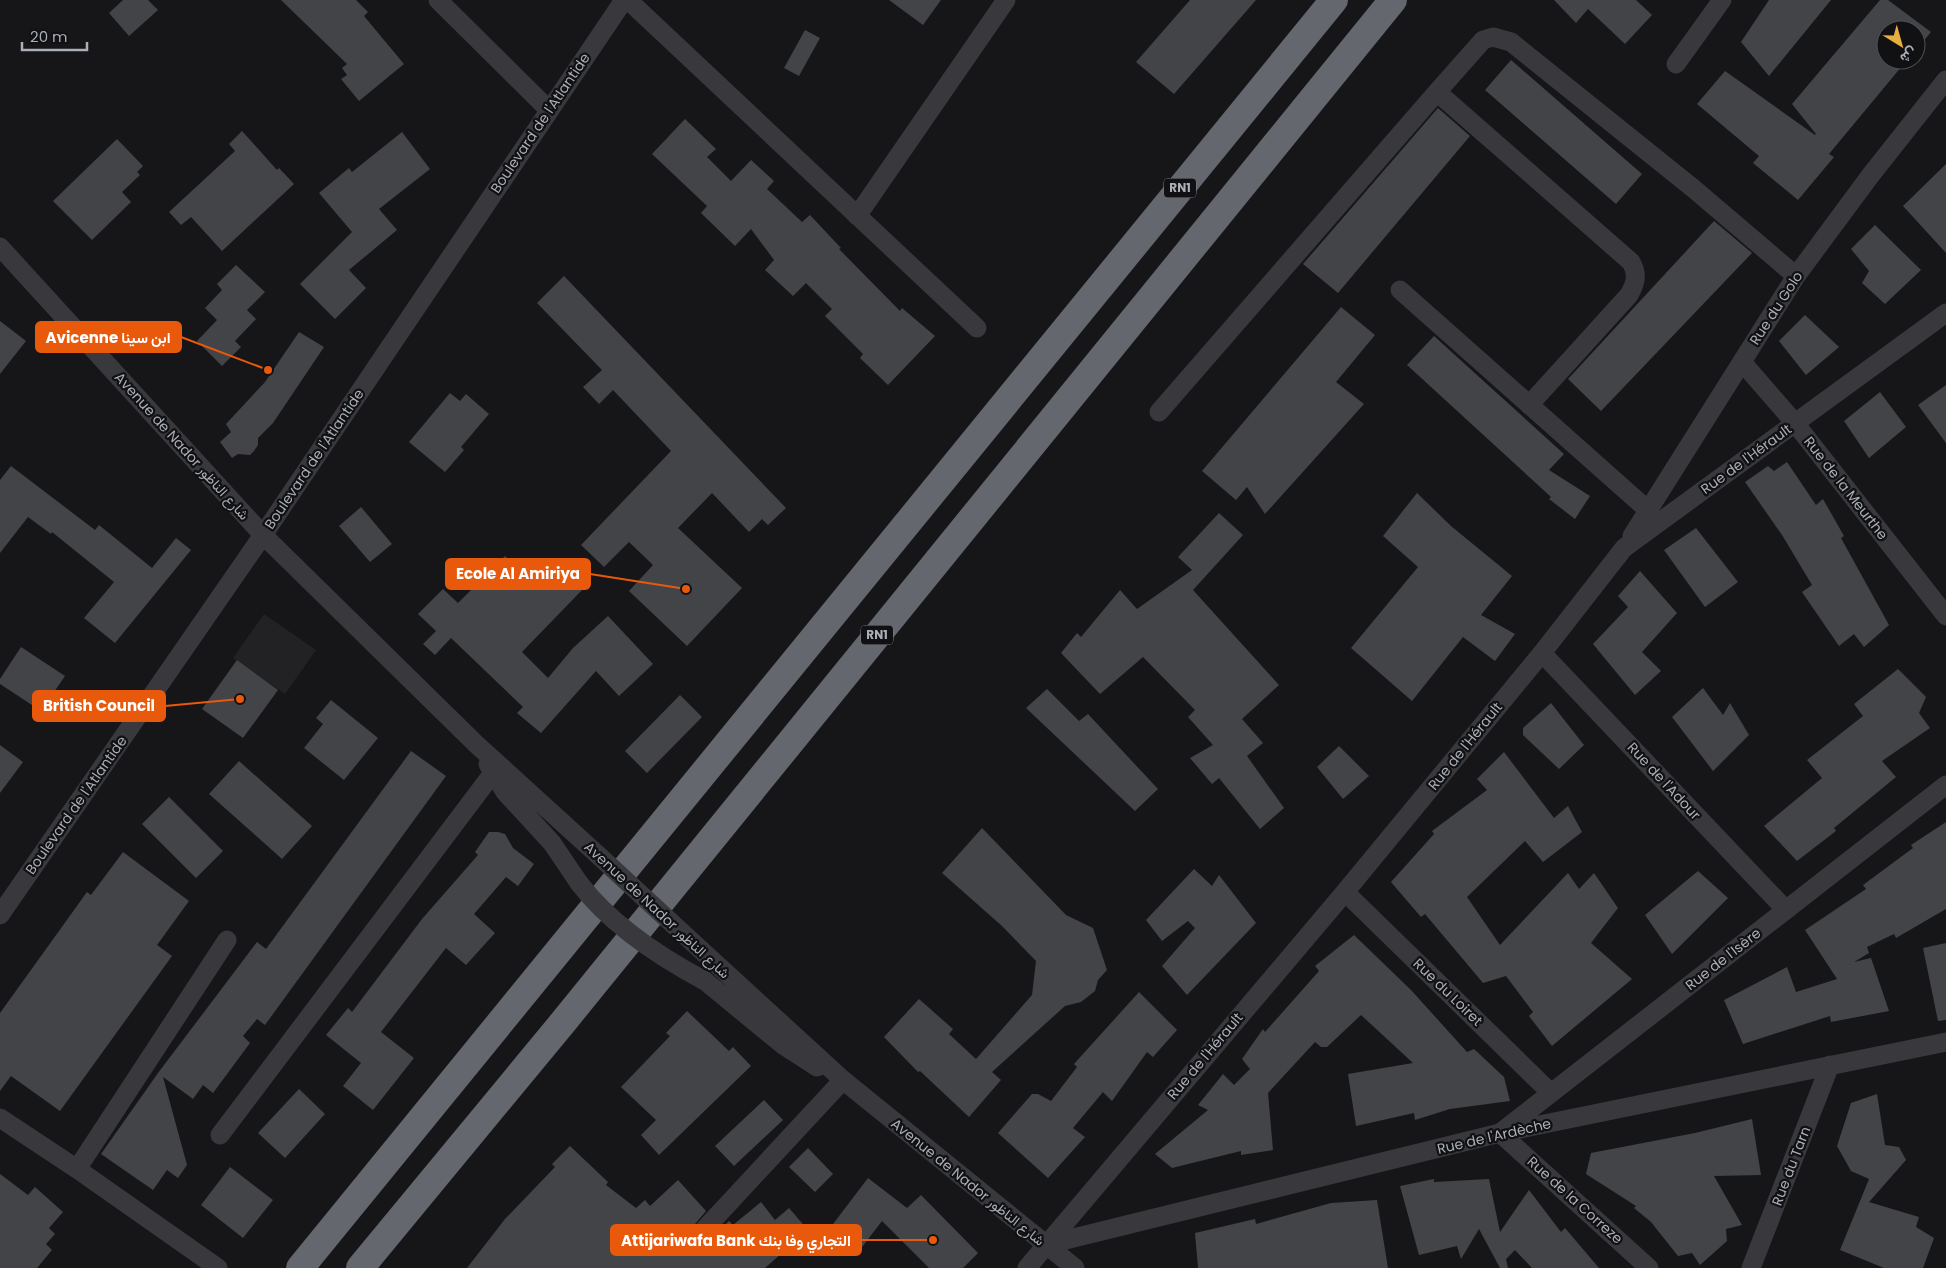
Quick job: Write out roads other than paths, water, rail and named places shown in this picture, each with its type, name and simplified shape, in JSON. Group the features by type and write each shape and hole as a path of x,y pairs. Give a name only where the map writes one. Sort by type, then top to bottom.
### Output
{"highway":[{"name":"RN1","path":"300,1268 1334,0"},
{"name":"RN1","path":"360,1268 564,1021 1393,0"}],"street":[{"path":"438,0 548,109"},
{"path":"626,0 977,328"},
{"name":"Boulevard de l'Atlantide","path":"0,915 263,535 548,109 626,0"},
{"path":"857,216 1006,0"},
{"path":"1676,64 1722,0"},
{"path":"1159,412 1437,92 1484,40 1492,36 1511,42 1694,189 1796,276"},
{"name":"Rue du Golo","path":"1624,548 1796,276 1870,176 1946,80"},
{"path":"1437,92 1631,262 1635,268 1635,285 1629,294 1529,405"},
{"name":"Avenue de Nador شارع الناظور","path":"1,251 263,535 476,744 841,1078 1075,1268"},
{"path":"1400,290 1649,511"},
{"name":"Rue de l'Hérault","path":"1028,1268 1045,1245 1345,892 1542,653 1624,548 1946,313"},
{"name":"Rue de la Meurthe","path":"1742,362 1795,423 1946,616"},
{"name":"Rue de l'Adour","path":"1542,653 1786,910"},
{"name":"Avenue de Nador شارع الناظور","path":"476,744 505,792 552,843 579,883 601,908 659,956 705,980 797,1055 841,1078"},
{"path":"220,1135 493,773"},
{"name":"Rue de l'Isère","path":"1500,1133 1946,785"},
{"name":"Rue du Loiret","path":"1345,892 1551,1093"},
{"path":"77,1169 227,940"},
{"name":"Rue de l'Ardèche","path":"1045,1245 1500,1133 1946,1042"},
{"name":"Rue du Tarn","path":"1751,1268 1830,1065"},
{"path":"701,1233 841,1078"},
{"path":"0,1118 77,1169 218,1268"},
{"name":"Rue de la Correze","path":"1500,1133 1649,1268"}],"place":[{"name":"Avicenne ابن سينا","path":"268,370"},
{"name":"Ecole Al Amiriya","path":"686,589"},
{"name":"British Council","path":"240,699"},
{"name":"Attijariwafa Bank التجاري وفا بنك","path":"933,1240"}]}
